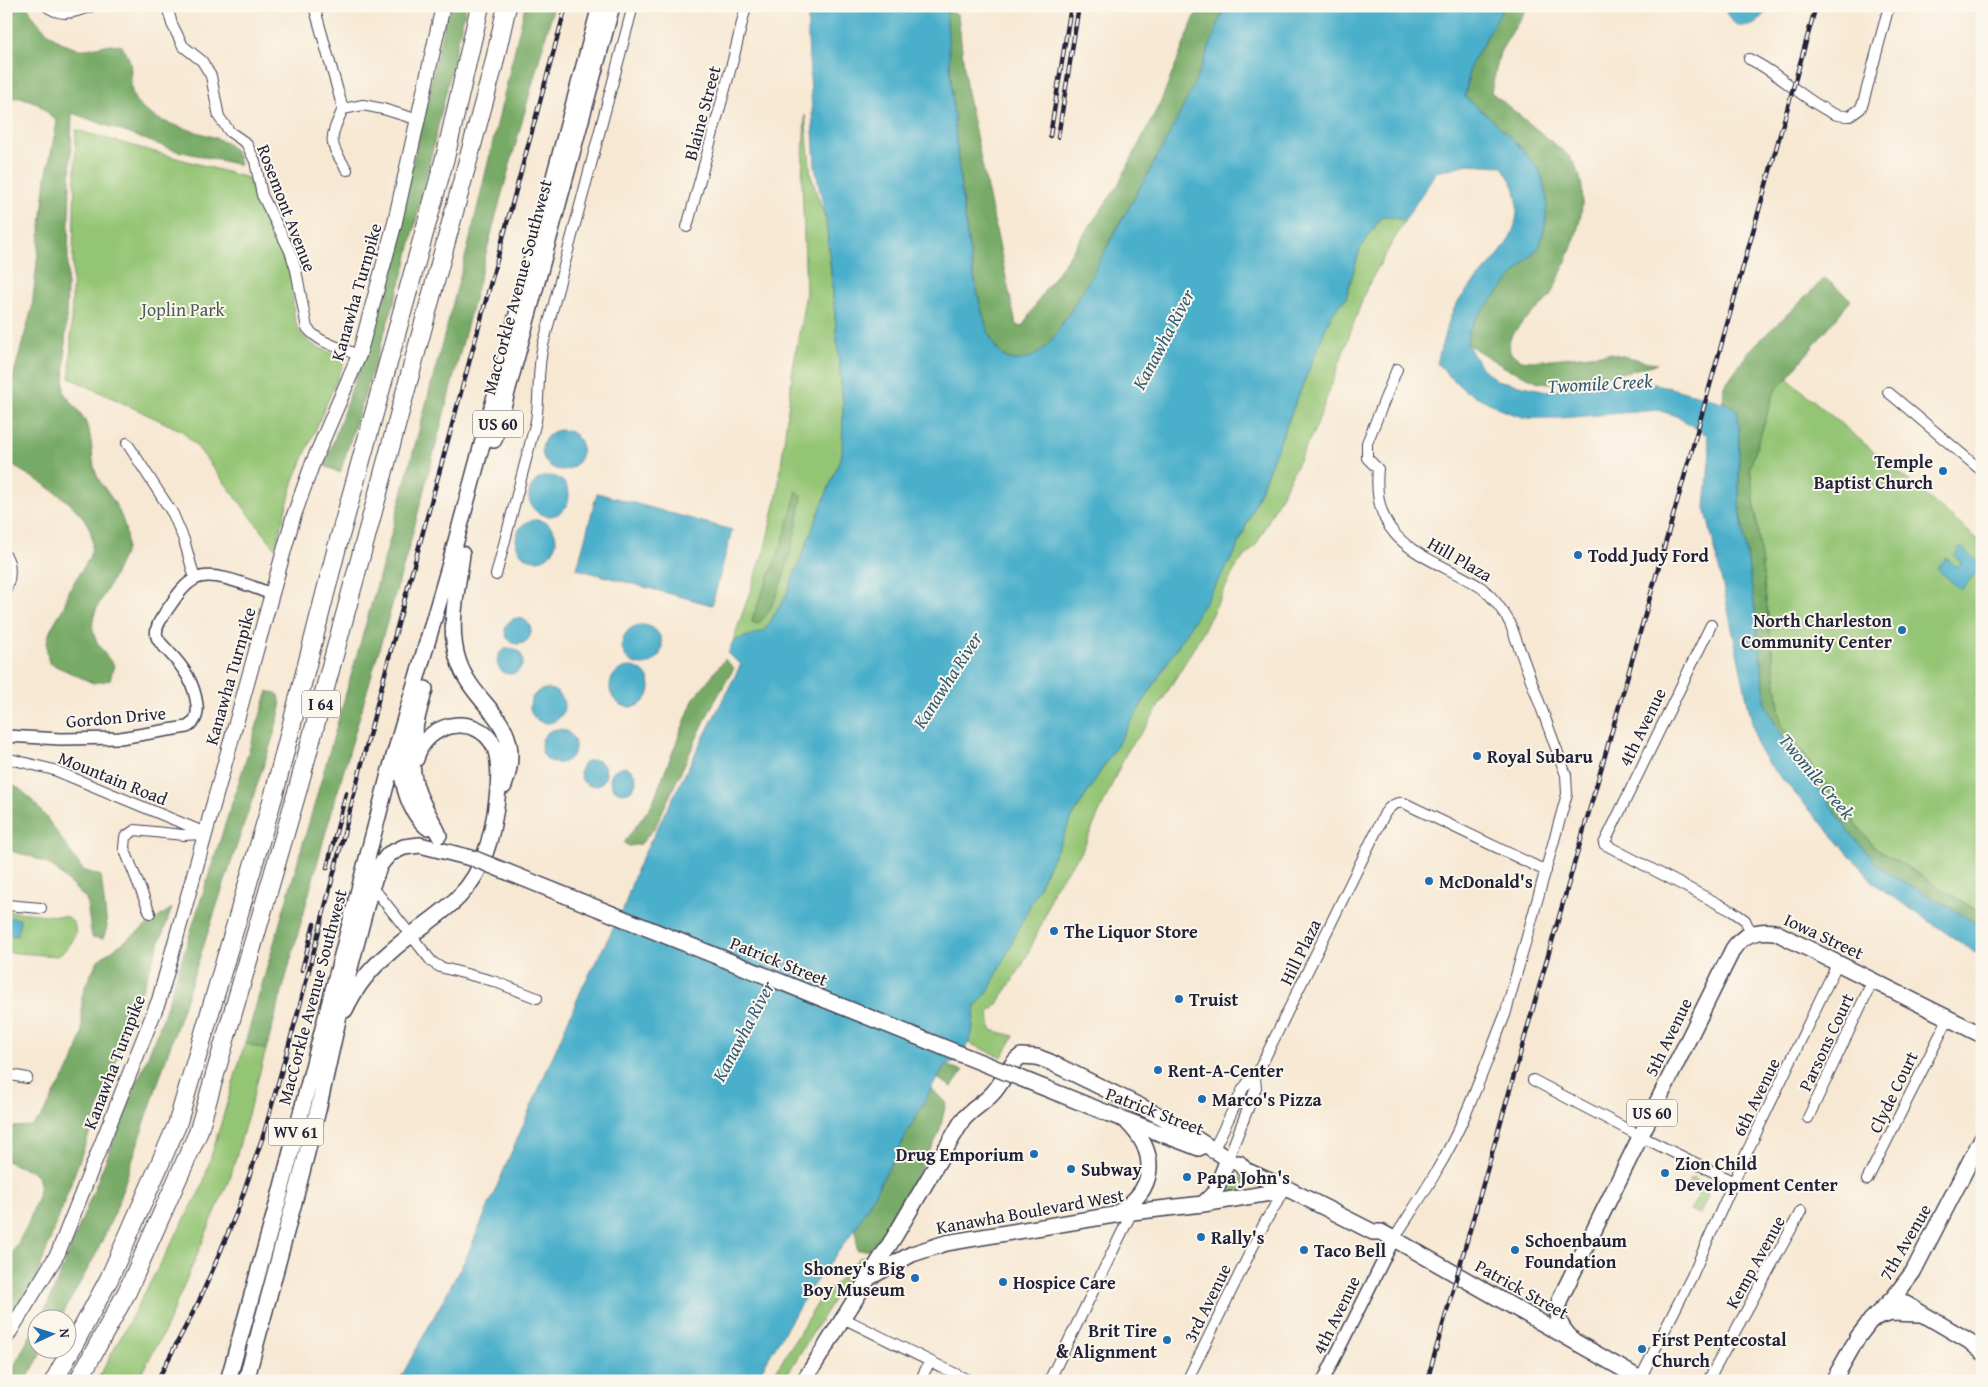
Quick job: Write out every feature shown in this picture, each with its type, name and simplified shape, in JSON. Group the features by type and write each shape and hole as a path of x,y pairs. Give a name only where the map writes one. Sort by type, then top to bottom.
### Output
{"highway":[{"name":"I 64","path":"54,1381 109,1279 177,1125 274,794 337,548 446,154 480,6"},
{"name":"I 64","path":"78,1381 126,1292 198,1133 297,792 493,68 507,6"}],"main road":[{"name":"Kanawha Turnpike","path":"6,1338 58,1253 159,1000 302,490 359,355 392,235 443,6"},
{"name":"MacCorkle Avenue Southwest","path":"408,711 600,6"},
{"name":"MacCorkle Avenue Southwest","path":"439,841 418,793 414,777 412,751 414,734 612,6"},
{"path":"332,1044 349,1000 364,978 389,952 460,898 472,883 485,855 496,809 507,778 510,752 505,730 466,677 458,663 455,649 453,632 454,611 462,554"},
{"name":"Patrick Street","path":"408,711 401,750 404,783 409,799 420,819 439,841 475,859 1106,1113 1213,1151"},
{"path":"366,886 392,762 408,711"},
{"path":"414,777 416,757 424,740 436,731 452,725 465,725 477,728 487,736 497,755 499,765 496,809"},
{"path":"366,886 380,865 395,850 439,841"},
{"name":"MacCorkle Avenue Southwest","path":"228,1381 366,886"},
{"name":"Iowa Street","path":"1751,933 1775,932 1982,1035"},
{"name":"5th Avenue","path":"1560,1298 1733,949 1742,938 1751,933"},
{"path":"346,960 364,960 389,952"},
{"name":"MacCorkle Avenue Southwest","path":"246,1381 318,1106 332,1044 346,960"},
{"name":"Kanawha Boulevard West","path":"804,1381 870,1278 966,1115 991,1096 1014,1062 1022,1056 1037,1057 1162,1117 1213,1151"},
{"path":"1113,1215 1133,1202 1147,1179 1149,1171 1147,1150 1142,1138 1125,1120"},
{"name":"7th Avenue","path":"1834,1381 1858,1337 1871,1320 1894,1297 1913,1272 1982,1138"},
{"path":"1203,1204 1215,1192 1234,1161 1213,1151"},
{"name":"Patrick Street","path":"1234,1161 1244,1170 1286,1188 1373,1232 1387,1235"},
{"name":"Patrick Street","path":"1234,1161 1248,1162 1282,1176 1376,1225 1387,1235 1526,1312 1641,1380"},
{"name":"Kanawha Boulevard West","path":"870,1278 904,1258 946,1243 1132,1212 1203,1204 1270,1193 1286,1188"},
{"path":"896,1234 893,1246 894,1251 904,1258"},
{"path":"1894,1297 1969,1342 1982,1352"},
{"path":"1526,1312 1541,1311 1560,1298"},
{"path":"1560,1298 1558,1318 1562,1328 1572,1339"},
{"path":"1871,1320 1891,1314 1921,1314"}],"street":[{"path":"46,6 52,11 68,14 92,6"},
{"name":"Rosemont Avenue","path":"168,6 172,24 183,46 202,61 211,76 219,117 230,132 246,143 255,161 262,195 290,252 296,270 307,328 312,334 324,341 359,355"},
{"path":"314,6 343,109 332,133 332,141 334,149 347,170"},
{"path":"496,575 536,421 539,397 539,365 543,345 632,6"},
{"name":"Blaine Street","path":"688,227 746,6"},
{"path":"1749,59 1762,65 1793,88 1834,114 1850,116 1855,114 1863,103 1889,6"},
{"path":"343,109 363,105 419,120"},
{"name":"Hill Plaza","path":"1387,1235 1437,1170 1464,1117 1504,1015 1567,794 1566,776 1510,623 1495,600 1482,588 1415,552 1404,544 1388,523 1378,502 1378,469 1367,458 1367,443 1397,369"},
{"path":"1888,392 1982,471"},
{"path":"127,443 173,514 184,540 195,579 208,576 223,578 272,594"},
{"path":"6,556 9,560 9,583 6,590"},
{"name":"Gordon Drive","path":"6,736 61,739 120,738 188,727 196,719 198,713 190,678 184,668 158,639 156,628 178,594 195,579"},
{"name":"4th Avenue","path":"1711,625 1604,844 1732,911 1745,920 1751,933"},
{"name":"Mountain Road","path":"6,758 54,770 206,833"},
{"name":"Hill Plaza","path":"1234,1161 1256,1088 1255,1078 1385,813 1391,806 1398,802 1404,803 1546,871"},
{"path":"150,913 124,848 125,837 135,830 183,835 206,833"},
{"path":"366,886 379,895 425,955 440,967 493,982 537,998"},
{"path":"6,905 41,908"},
{"name":"6th Avenue","path":"1641,1380 1692,1276 1734,1182 1838,962"},
{"name":"Parsons Court","path":"1808,1118 1873,980"},
{"name":"Clyde Court","path":"1867,1180 1948,1019"},
{"path":"6,1074 27,1078"},
{"name":"Hill Plaza","path":"1213,1151 1243,1089 1249,1081 1255,1078"},
{"path":"1534,1080 1640,1136 1734,1182"},
{"name":"3rd Avenue","path":"1187,1381 1265,1222 1286,1188"},
{"name":"Kemp Avenue","path":"1708,1381 1801,1211"},
{"path":"1049,1381 1132,1212"},
{"name":"4th Avenue","path":"1323,1381 1387,1235"},
{"path":"843,1318 970,1381"},
{"path":"920,1381 930,1361"}],"green space":[{"path":"6,6 28,6 36,20 49,34 73,48 84,49 108,45 122,46 129,59 133,95 140,106 163,121 228,144 236,152 240,165 174,150 72,113 64,393 85,420 90,437 95,471 120,512 127,537 126,549 94,616 93,627 95,637 102,650 114,665 110,680 93,683 49,663 47,655 47,641 51,629 91,551 91,532 84,519 74,507 61,496 6,462 6,402 32,308 46,178 57,122 35,102 23,98 6,98"},
{"path":"448,6 466,6 405,268 340,473 325,466 380,307"},
{"path":"525,6 554,6 498,208 409,547 325,835 266,1050 245,1043 388,546 469,243"},
{"path":"1199,6 1225,6 1204,62 1180,116 1164,146 1085,287 1051,342 1041,352 1026,359 1015,360 1005,357 991,338 979,301 970,252 956,137 946,10 958,15 967,93 1016,325 1022,327 1045,290 1117,187 1162,99"},
{"path":"1504,6 1528,6 1500,52 1491,92 1569,156 1577,169 1581,182 1582,197 1581,212 1574,241 1555,286 1546,301 1516,330 1509,342 1510,353 1521,360 1533,361 1610,353 1657,364 1612,375 1550,383 1539,382 1504,367 1467,344 1468,332 1477,317 1540,245 1546,221 1547,197 1540,171 1522,149 1495,122 1465,97 1470,67"},
{"path":"805,115 811,176 826,221 843,405 843,454 785,598 764,631 733,641 765,548 778,491 793,368 806,293 802,179"},
{"name":"Joplin Park","path":"76,130 248,178 257,203 291,273 293,309 301,334 315,346 346,358 294,480 275,548 198,448 182,431 70,378"},
{"path":"1382,216 1405,220 1367,287 1316,427 1256,545 1237,565 1198,641 1146,727 1127,751 1081,853 1053,889 1043,921 1023,964 996,1006 989,1013 991,1030 1014,1036 1002,1057 968,1043 972,1034 975,1007 989,990 1073,816 1235,553 1331,315 1346,298 1360,249"},
{"path":"1825,278 1851,300 1775,390 1750,467 1781,724 1873,846 1982,914 1982,928 1956,911 1883,870 1852,836 1777,728 1766,705 1755,609 1739,503 1739,426 1737,410 1723,402 1724,386 1750,350"},
{"path":"1787,378 1982,543 1982,914 1873,846 1781,724 1750,467 1775,389"},
{"path":"797,491 802,496 787,565 774,602 766,616 757,624 752,622 753,616 782,544"},
{"path":"725,659 734,668 710,710 655,827 641,844 629,846 624,843 652,804 694,698"},
{"path":"268,691 279,695 281,707 274,734 115,1212 96,1254 65,1310 44,1310 162,1021"},
{"path":"6,782 20,789 30,798 46,817 83,870 101,876 107,927 103,939 92,937 86,899 52,866 30,856 6,850"},
{"path":"172,908 34,1284 6,1330 6,1265 28,1224 38,1196 40,1183 35,1173 6,1161 6,1127 31,1126 41,1118 74,1060 82,1034 82,997 98,960"},
{"path":"6,911 68,917 75,927 74,938 67,948 57,956 6,952"},
{"path":"245,1043 266,1050 231,1175 164,1332 137,1381 97,1381 202,1187"},
{"path":"945,1065 963,1071 952,1087 937,1078"},
{"path":"931,1089 946,1102 939,1134 885,1235 868,1250 857,1250 856,1228"},
{"path":"1229,1175 1243,1178 1245,1186 1241,1192 1227,1194 1224,1189"},
{"path":"1694,1178 1703,1185 1708,1195 1700,1214 1690,1210 1698,1197 1691,1190 1690,1180"},
{"path":"872,1255 833,1300 783,1381 770,1381 819,1301 859,1258"},
{"path":"28,1340 28,1360 38,1360 26,1381 6,1381"}],"water":[{"name":"Kanawha River","path":"808,6 946,6 961,192 978,297 990,335 1003,356 1008,359 1019,360 1030,358 1049,344 1086,285 1186,103 1225,6 1504,6 1470,67 1465,97 1495,122 1522,149 1540,171 1547,197 1546,221 1540,245 1477,317 1468,332 1467,344 1480,366 1496,380 1547,391 1644,381 1726,403 1737,410 1739,426 1739,503 1755,609 1766,705 1777,728 1852,836 1883,870 1956,911 1982,928 1982,957 1877,886 1768,763 1757,746 1705,507 1710,451 1707,435 1676,416 1658,410 1561,418 1527,418 1507,412 1464,390 1437,364 1451,315 1468,289 1501,252 1515,224 1517,208 1514,187 1502,166 1468,164 1436,172 1405,220 1382,216 1360,249 1346,298 1331,315 1235,553 1073,816 989,990 975,1007 972,1034 960,1060 945,1066 856,1228 808,1292 755,1381 399,1381 467,1256 583,986 623,910 637,868 741,664 728,654 733,641 764,631 785,598 842,454 843,405 829,249 826,221 815,166"},
{"path":"1725,6 1766,6 1759,21 1745,26 1738,25 1732,21 1727,15"},
{"path":"562,430 576,436 582,450 576,464 562,470 548,464 542,450 548,436"},
{"path":"549,476 563,482 569,496 563,510 549,516 535,510 529,496 535,482"},
{"path":"597,493 732,530 712,605 577,569"},
{"path":"536,520 550,526 556,540 550,554 536,560 522,554 516,540 522,526"},
{"path":"1961,547 1982,566 1961,590 1937,569 1946,558 1957,567 1962,562 1954,556"},
{"path":"518,618 527,622 531,631 527,640 518,644 509,640 505,631 509,622"},
{"path":"642,625 656,631 662,645 656,659 642,665 628,659 622,645 628,631"},
{"path":"510,648 519,652 523,661 519,670 510,674 501,670 497,661 501,652"},
{"path":"630,667 644,673 650,687 644,701 630,707 616,701 610,687 616,673"},
{"path":"547,689 554,690 559,694 563,699 563,713 559,718 554,722 547,723 540,722 535,718 531,713 530,706 531,699 535,694 540,690"},
{"path":"558,729 565,730 570,734 574,739 574,753 570,758 565,762 558,763 551,762 546,758 542,753 541,746 542,739 546,734 551,730"},
{"path":"593,760 602,764 606,773 602,782 593,786 584,782 580,773 584,764"},
{"path":"623,767 632,771 636,780 632,789 623,793 614,789 610,780 614,771"},
{"path":"6,917 20,919 18,936 6,935"}],"railway":[{"path":"157,1381 199,1301 216,1262 238,1209 264,1133 300,1005 392,646 566,6"},
{"path":"1050,136 1071,6"},
{"path":"1058,137 1079,6"},
{"path":"1427,1381 1816,6"},
{"path":"327,868 346,793"},
{"path":"302,970 314,924"}],"place":[{"name":"Temple Baptist Church","path":"1943,471"},
{"name":"Todd Judy Ford","path":"1578,555"},
{"name":"North Charleston Community Center","path":"1902,630"},
{"name":"Royal Subaru","path":"1477,756"},
{"name":"McDonald's","path":"1429,881"},
{"name":"The Liquor Store","path":"1054,931"},
{"name":"Truist","path":"1179,999"},
{"name":"Rent-A-Center","path":"1158,1070"},
{"name":"Marco's Pizza","path":"1202,1099"},
{"name":"Drug Emporium","path":"1034,1154"},
{"name":"Subway","path":"1071,1169"},
{"name":"Zion Child Development Center","path":"1665,1173"},
{"name":"Papa John's","path":"1187,1177"},
{"name":"Rally's","path":"1201,1237"},
{"name":"Taco Bell","path":"1304,1250"},
{"name":"Schoenbaum Foundation","path":"1515,1250"},
{"name":"Shoney's Big Boy Museum","path":"915,1278"},
{"name":"Hospice Care","path":"1003,1282"},
{"name":"Brit Tire & Alignment","path":"1167,1340"},
{"name":"First Pentecostal Church","path":"1642,1349"}],"water label":[{"name":"Twomile Creek","path":"1600,383"},
{"name":"Twomile Creek","path":"1817,776"}]}
